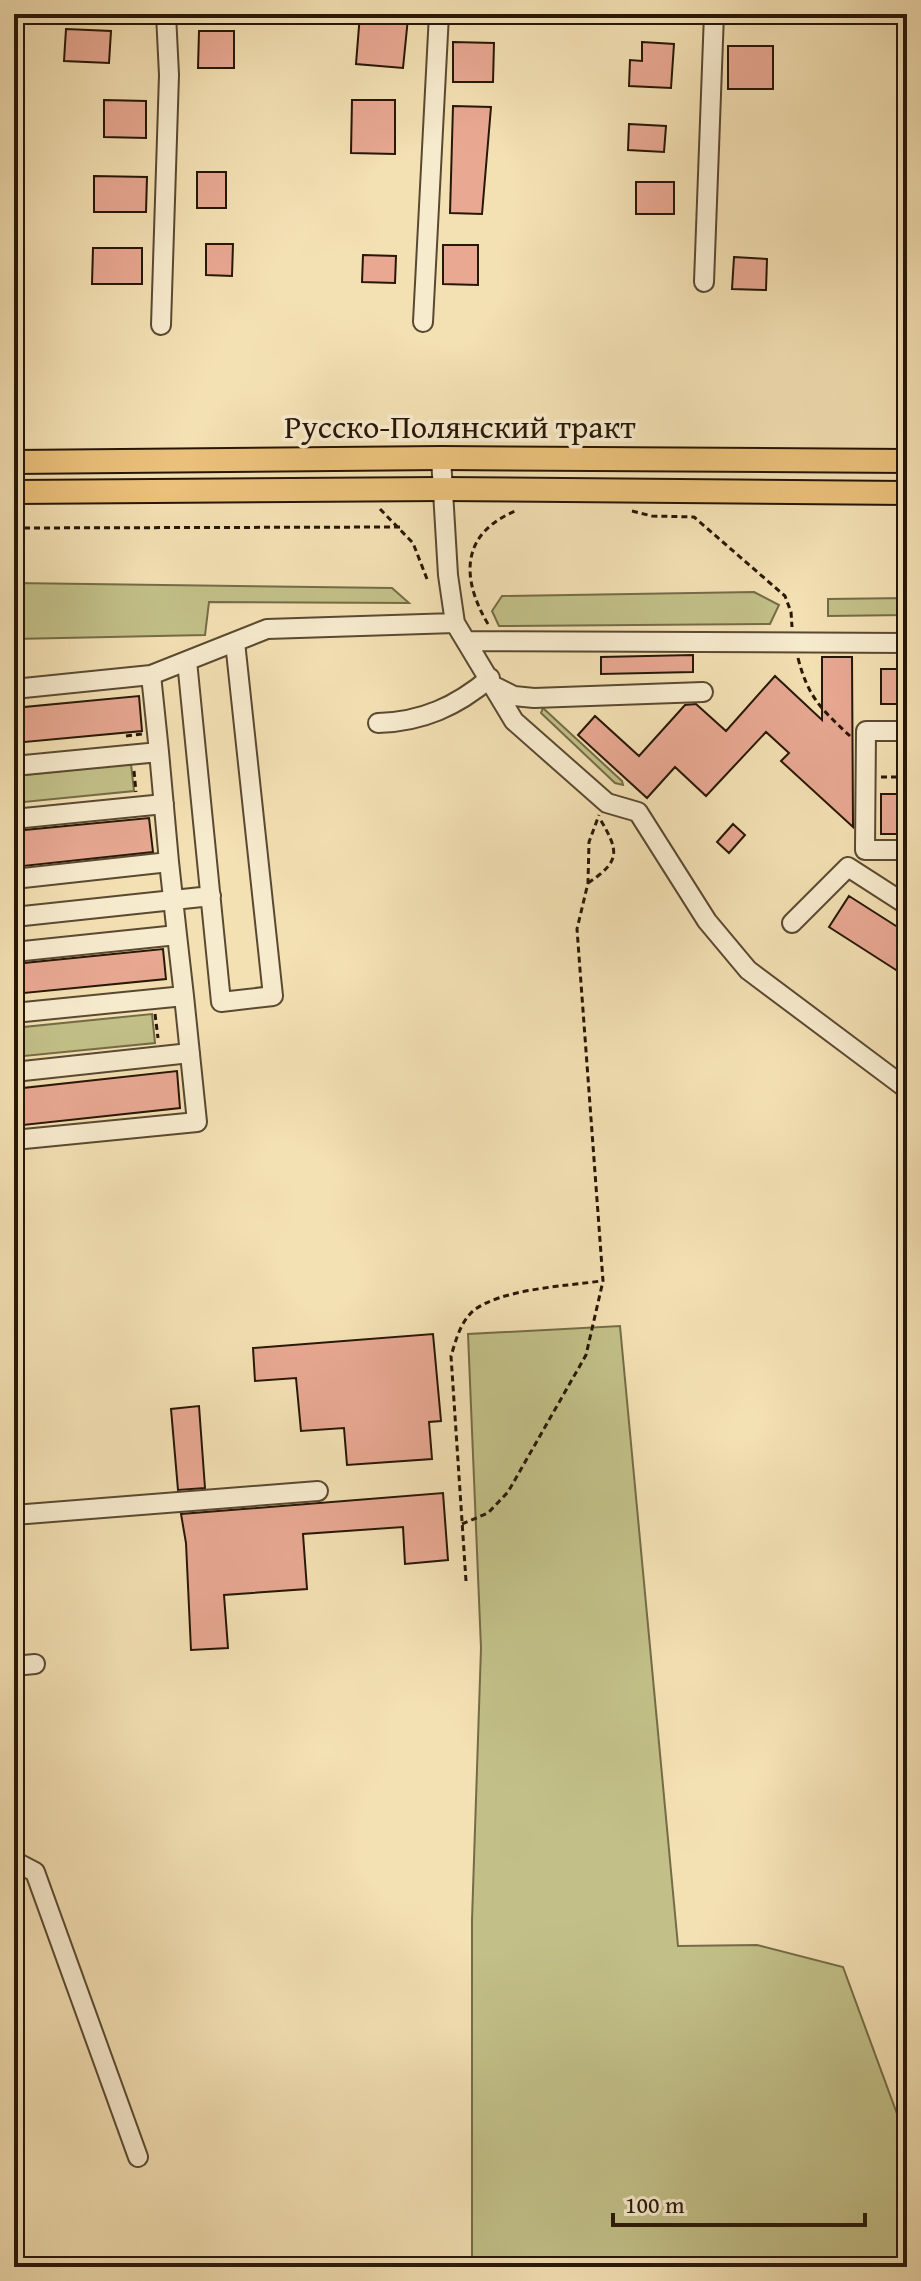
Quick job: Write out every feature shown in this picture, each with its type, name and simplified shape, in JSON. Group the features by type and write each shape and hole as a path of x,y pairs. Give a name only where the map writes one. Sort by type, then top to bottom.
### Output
{"main road":[{"name":"Русско-Полянский тракт","path":"14,462 441,458 907,461"},
{"name":"Русско-Полянский тракт","path":"14,492 442,489 907,493"}],"street":[{"path":"161,325 169,75 166,14"},
{"path":"423,322 439,14"},
{"path":"704,282 714,14"},
{"path":"441,458 455,623 514,721 603,809 638,812 707,921 748,970 907,1089"},
{"path":"14,689 151,675 267,629 455,623"},
{"path":"467,641 907,643"},
{"path":"187,661 221,1002 273,996 235,642"},
{"path":"14,1140 197,1122 151,675"},
{"path":"493,683 514,696 534,698 703,692"},
{"path":"378,723 404,722 427,716 493,683"},
{"path":"907,731 866,731 865,777 865,850 907,850"},
{"path":"14,766 132,745 159,752"},
{"path":"14,819 164,804"},
{"path":"14,879 169,862"},
{"path":"792,923 848,867 907,905"},
{"path":"14,917 211,896"},
{"path":"14,952 177,935"},
{"path":"14,1013 184,996"},
{"path":"14,1072 190,1053"},
{"path":"14,1515 318,1491"},
{"path":"14,1666 35,1664"},
{"path":"14,1861 35,1872 138,2157"}],"path":[{"path":"381,501 379,511 401,527 417,550 427,579"},
{"path":"494,630 486,622 468,566 474,546 489,527 525,508"},
{"path":"625,510 652,516 694,517 785,596 791,612 805,687 818,706 850,736 866,739"},
{"path":"14,528 401,527"},
{"path":"132,745 146,734"},
{"path":"116,737 132,745"},
{"path":"132,745 137,807"},
{"path":"865,777 907,777"},
{"path":"588,883 608,870 614,858 614,843 603,809"},
{"path":"462,1524 488,1513 508,1492 586,1355 603,1281 577,929 588,883 589,842 603,809"},
{"path":"154,999 160,1056"},
{"path":"466,1581 451,1356 460,1327 474,1310 506,1296 603,1281"}],"shaded area":[{"path":"14,583 392,588 409,603 209,602 205,635 14,639"},
{"path":"754,592 779,605 770,624 499,626 492,611 502,596"},
{"path":"907,598 907,615 828,616 828,599"},
{"path":"543,708 623,785 615,783 541,713"},
{"path":"131,764 134,791 14,803 14,776"},
{"path":"152,1014 155,1043 14,1057 14,1028"},
{"path":"620,1326 678,1946 757,1945 843,1967 907,2141 907,2267 472,2267 472,1920 481,1648 468,1334"}],"building":[{"path":"360,14 408,18 403,68 356,64"},
{"path":"66,29 111,31 109,63 64,61"},
{"path":"199,31 234,31 234,68 198,68"},
{"path":"453,42 494,43 493,82 453,82"},
{"path":"642,42 674,44 671,88 629,86 630,60 642,61"},
{"path":"728,46 773,46 773,89 728,89"},
{"path":"104,100 146,101 146,138 104,137"},
{"path":"352,100 395,100 395,154 351,153"},
{"path":"453,106 491,107 482,214 450,213"},
{"path":"629,124 666,126 664,152 628,150"},
{"path":"197,172 226,172 226,208 197,208"},
{"path":"94,176 147,177 146,212 94,212"},
{"path":"636,182 674,182 674,214 636,214"},
{"path":"206,244 233,244 232,276 206,275"},
{"path":"443,245 478,245 478,285 443,284"},
{"path":"93,248 142,248 142,284 92,284"},
{"path":"363,255 396,256 395,283 362,282"},
{"path":"734,257 767,259 766,290 732,289"},
{"path":"693,655 693,672 601,674 601,657"},
{"path":"822,657 852,657 853,827 781,761 789,753 766,732 706,796 675,767 647,798 578,735 595,716 639,756 685,705 696,704 726,731 775,676 822,720"},
{"path":"881,669 907,669 907,704 881,704"},
{"path":"139,696 142,731 14,743 14,708"},
{"path":"881,794 907,794 907,834 881,834"},
{"path":"149,818 153,852 14,867 14,831"},
{"path":"733,824 745,835 729,853 717,842"},
{"path":"849,896 907,933 907,977 829,927"},
{"path":"163,949 166,979 14,994 14,964"},
{"path":"177,1071 180,1108 14,1126 14,1089"},
{"path":"433,1334 441,1421 429,1422 432,1459 347,1465 344,1428 301,1431 296,1378 255,1381 253,1348"},
{"path":"199,1406 205,1488 178,1490 171,1409"},
{"path":"443,1493 448,1560 405,1564 403,1527 303,1534 307,1589 224,1595 228,1648 191,1650 186,1543 181,1514"}]}
